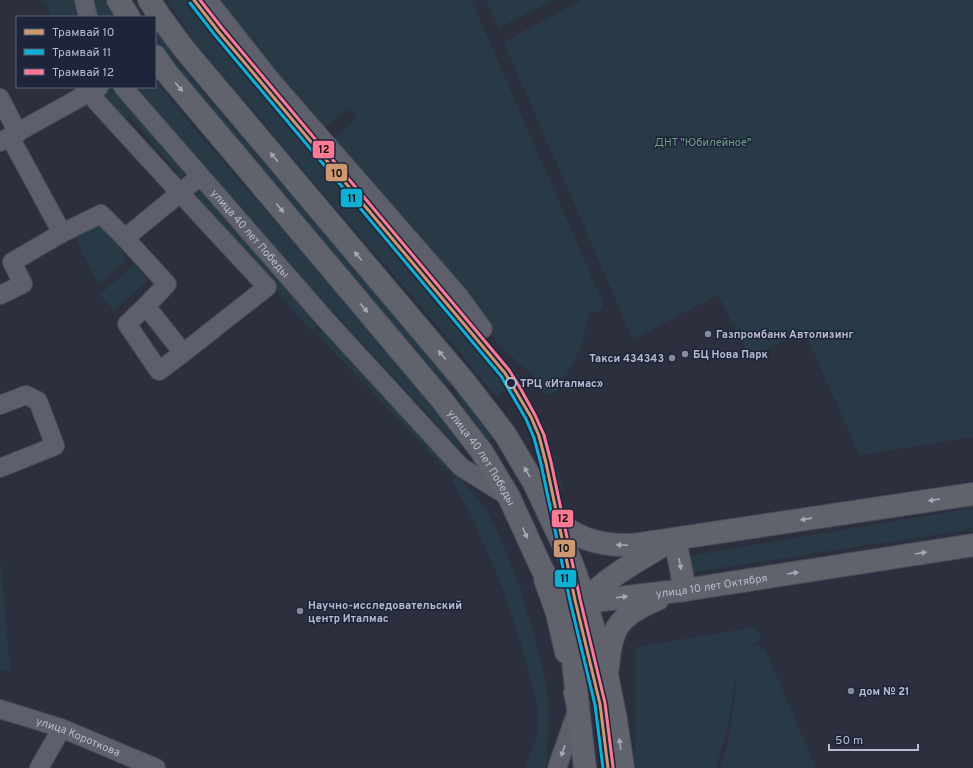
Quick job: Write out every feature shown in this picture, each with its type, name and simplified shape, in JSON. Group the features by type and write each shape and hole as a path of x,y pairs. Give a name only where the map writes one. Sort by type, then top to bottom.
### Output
{"main road":[{"path":"118,0 128,16"},
{"path":"149,0 194,62 464,381 505,434 534,483 571,561 586,602 607,675 613,702 623,768"},
{"name":"улица 40 лет Победы","path":"156,57 166,72 442,400 482,452 509,497"},
{"path":"442,400 464,381"},
{"path":"545,506 553,517 568,530 588,540 625,545 641,544 973,494"},
{"name":"улица 10 лет Октября","path":"509,497 542,569 554,586 564,596 586,602 685,590 973,545"},
{"path":"607,675 612,640 615,630 621,621 641,606 685,590 675,539"},
{"path":"586,768 578,707 573,633 577,616 594,592 611,578 675,539"},
{"path":"542,569 563,634 578,707"},
{"path":"578,707 613,702"}],"street":[{"path":"84,0 88,16"},
{"path":"208,0 276,86 459,296 483,329"},
{"name":"улица 40 лет Победы","path":"124,88 326,320 461,467 509,497"},
{"path":"0,295 23,284 12,262 62,233 101,214 167,284 127,324 159,371 267,287 96,101 94,89 9,137"},
{"path":"0,98 9,137 62,233"},
{"path":"125,238 200,176"},
{"path":"146,306 183,352"},
{"path":"0,468 55,446 38,401 26,395 2,400"},
{"path":"557,768 578,707"},
{"name":"улица Короткова","path":"0,709 61,728 126,762 156,768"},
{"path":"39,768 61,728"}],"green space":[{"path":"43,0 79,0 83,16 51,16"},
{"path":"92,0 106,0 115,16 97,16"},
{"path":"166,0 201,0 455,300 491,350 520,376 496,397 447,337 197,45"},
{"path":"216,0 471,0 603,303 601,309 597,312 590,311 580,349 558,390 546,396 532,374 498,345 489,328 331,141 357,117 349,108 321,130"},
{"path":"486,0 553,0 499,28"},
{"name":"ДНТ \"Юбилейное\"","path":"582,0 973,0 973,437 860,455 804,331 750,357 718,295 633,339 504,42"},
{"path":"156,29 178,63 441,370 452,384 449,387 436,374 172,67 156,43"},
{"path":"156,81 193,127 394,358 462,446 459,448 201,169 135,88 156,88"},
{"path":"110,90 117,92 320,324 311,331 130,117 123,122 101,93"},
{"path":"100,222 119,244 125,261 98,284 74,234"},
{"path":"134,264 148,280 114,310 100,295"},
{"path":"325,328 451,467 447,471 318,335"},
{"path":"459,393 493,438 489,441 455,395"},
{"path":"540,422 555,461 564,492 554,479 536,424"},
{"path":"457,476 486,509 501,540 521,590 544,672 549,709 546,768 525,768 537,737 537,701 505,593 475,523 452,480"},
{"path":"973,508 973,529 692,572 689,556"},
{"path":"0,555 10,672 0,669"},
{"path":"756,627 761,638 752,646 758,645 765,649 816,768 721,768 731,730 737,670 727,728 716,768 635,768 636,647"}],"tram line":[{"name":"10","path":"194,0 218,31 505,373 531,417 539,436 546,463 575,600 600,704 608,768"},
{"name":"12","path":"200,0 509,370 535,415 544,435 551,462 580,599 605,703 613,767"},
{"name":"11","path":"190,3 214,34 501,376 526,419 534,438 541,464 570,601 595,705 603,768"}],"place":[{"name":"Газпромбанк Автолизинг","path":"708,334"},
{"name":"БЦ Нова Парк","path":"685,354"},
{"name":"Такси 434343","path":"672,358"},
{"name":"ТРЦ «Италмас»","path":"511,383"},
{"name":"Научно-исследовательский центр Италмас","path":"300,611"},
{"name":"дом № 21","path":"851,691"}]}
